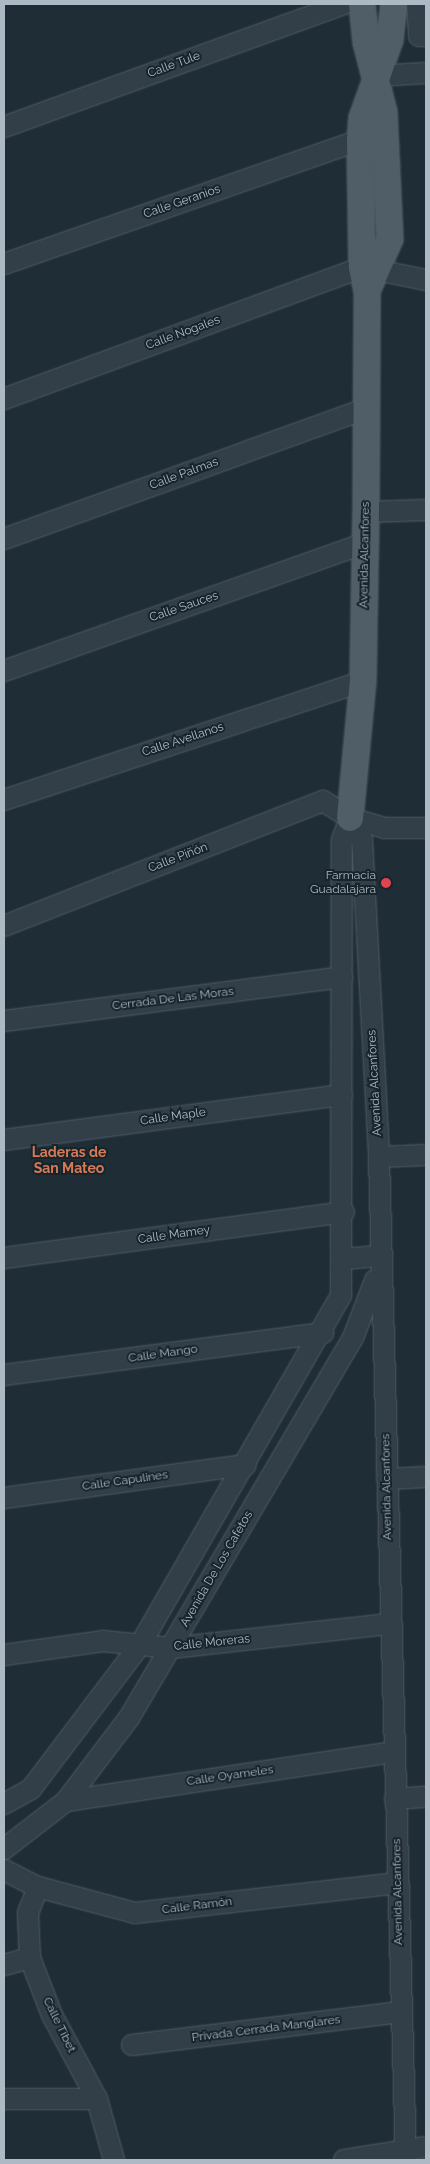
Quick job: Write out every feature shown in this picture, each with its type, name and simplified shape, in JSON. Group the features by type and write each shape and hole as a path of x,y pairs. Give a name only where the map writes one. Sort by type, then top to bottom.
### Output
{"main road":[{"name":"Avenida Alcanfores","path":"362,4 388,138 390,239 370,275"},
{"name":"Avenida Alcanfores","path":"350,818 363,681 366,512 365,409 370,275 360,140 376,76 390,40 394,4"}],"street":[{"name":"Calle Tule","path":"4,127 344,4"},
{"path":"417,4 419,36 426,36"},
{"path":"376,76 426,73"},
{"name":"Calle Geranios","path":"4,264 360,140"},
{"path":"370,275 426,280"},
{"name":"Calle Nogales","path":"4,399 370,275"},
{"name":"Calle Palmas","path":"4,539 365,409"},
{"path":"366,512 426,510"},
{"name":"Calle Sauces","path":"4,671 365,543"},
{"name":"Calle Avellanos","path":"4,800 363,681"},
{"name":"Calle Piñón","path":"4,926 323,801 350,818"},
{"path":"350,818 384,828 426,828"},
{"name":"Avenida Alcanfores","path":"344,1259 342,840 350,818"},
{"name":"Avenida Alcanfores","path":"350,818 362,840 379,1157 390,1624 406,2155"},
{"name":"Cerrada De Las Moras","path":"4,1021 342,977"},
{"name":"Calle Maple","path":"4,1140 342,1095"},
{"path":"379,1157 426,1155"},
{"name":"Calle Mamey","path":"4,1258 344,1212"},
{"path":"6,1804 31,1789 140,1645 323,1332 341,1295 344,1259 381,1256"},
{"name":"Avenida De Los Cafetos","path":"4,1849 66,1800 128,1718 353,1338 369,1304 381,1256"},
{"name":"Calle Mango","path":"4,1375 323,1332"},
{"name":"Calle Capulines","path":"4,1498 246,1464"},
{"path":"387,1479 426,1477"},
{"name":"Calle Moreras","path":"4,1655 103,1641 170,1648 390,1624"},
{"name":"Calle Oyameles","path":"66,1800 394,1752"},
{"path":"395,1798 426,1797"},
{"name":"Calle Ramón","path":"4,1870 38,1887 135,1913 398,1883"},
{"name":"Calle Tibet","path":"38,1887 28,1913 30,1958 52,2015 97,2098 114,2160"},
{"path":"4,1965 30,1958"},
{"name":"Privada Cerrada Manglares","path":"132,2046 401,2012"},
{"path":"4,2099 97,2098"},
{"path":"344,2160 406,2155 426,2148"}],"place":[{"name":"Farmacia Guadalajara","path":"386,883"}],"district":[{"name":"Laderas de San Mateo","path":"69,1160"}]}
